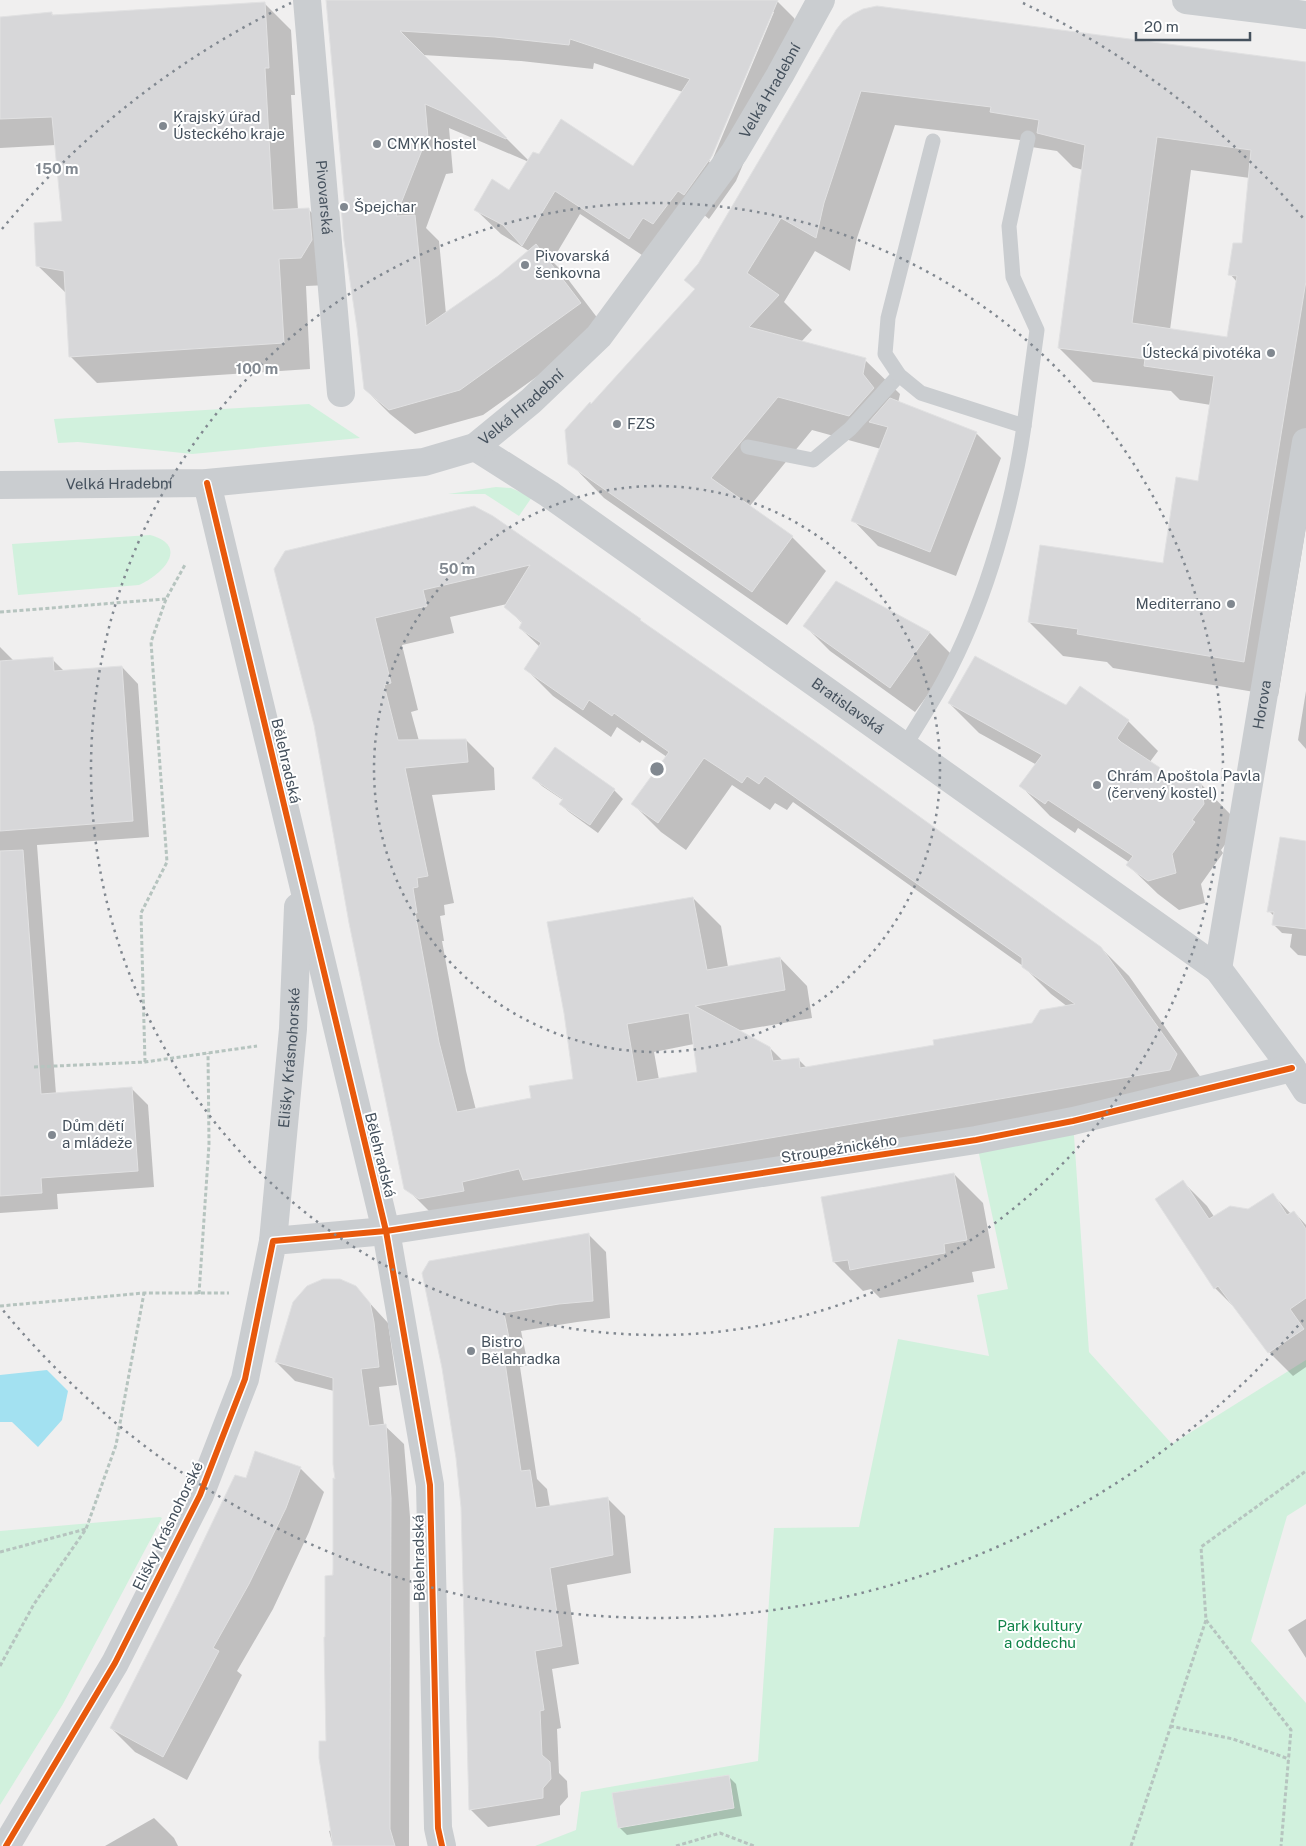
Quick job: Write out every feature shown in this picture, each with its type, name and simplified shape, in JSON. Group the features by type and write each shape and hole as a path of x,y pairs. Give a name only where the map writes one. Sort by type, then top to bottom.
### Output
{"street":[{"name":"Pivovarská","path":"307,0 341,393"},
{"name":"Velká Hradební","path":"0,485 206,483 424,462 475,447 531,400 599,336 734,153 821,0"},
{"path":"1186,0 1306,15"},
{"name":"Horova","path":"1218,969 1306,442"},
{"name":"Bratislavská","path":"475,447 549,494 1218,969 1299,1079"},
{"name":"Bělehradská","path":"206,483 386,1231 430,1485 438,1828 442,1846"},
{"name":"Elišky Krásnohorské","path":"6,1846 115,1663 200,1495 245,1379 273,1241 292,1041 299,873"},
{"name":"Stroupežnického","path":"386,1231 976,1140 1083,1118 1299,1079"},
{"path":"273,1241 386,1231"}],"lane":[{"path":"905,746 951,667 980,599 1008,508 1019,464 1037,330 1013,277 1009,226 1028,138"},
{"path":"933,141 887,326 886,354 899,375 921,393 1024,426"},
{"path":"748,446 813,460 850,429 899,375"}],"path":[{"path":"145,1062 141,913 168,862 151,642 166,600 186,563"},
{"path":"0,612 166,600"},
{"path":"34,1067 145,1062 292,1041"},
{"path":"199,1294 209,1144 208,1053"},
{"path":"0,1306 144,1293 262,1292"},
{"path":"0,1666 34,1604 86,1529 116,1445 144,1293"},
{"path":"1131,1845 1206,1620 1200,1547 1306,1471"},
{"path":"0,1552 86,1529"},
{"path":"1206,1620 1291,1730 1280,1846"},
{"path":"1170,1726 1233,1739 1288,1759"},
{"path":"676,1846 720,1833 754,1846"}],"green space":[{"path":"309,404 360,438 192,454 78,442 58,443 54,419"},
{"path":"496,487 511,488 532,497 519,516 485,494 448,494"},
{"path":"150,535 162,540 169,546 170,553 164,567 139,585 18,595 12,544"},
{"name":"Park kultury a oddechu","path":"1073,1121 1089,1352 1172,1444 1306,1360 1306,1504 1287,1516 1251,1641 1306,1703 1306,1846 535,1846 576,1830 581,1792 758,1761 774,1528 859,1527 898,1339 989,1356 977,1295 1008,1289 976,1140"},
{"path":"162,1518 63,1704 0,1805 0,1531"}],"water":[{"path":"47,1370 68,1391 62,1420 38,1447 12,1422 0,1422 0,1375"}],"building":[{"path":"326,0 778,0 712,156 684,195 678,191 653,224 643,218 629,239 555,191 522,246 503,225 474,210 492,179 509,190 533,152 539,154 561,119 633,166 690,79 570,39 569,45 495,37 400,31 507,138 425,104 429,149 422,150 396,216 415,215 426,326 498,276 536,244 581,303 460,390 389,410 364,389 344,241 341,207 345,207"},
{"path":"265,2 269,68 265,68 273,210 309,208 312,240 301,258 279,259 284,343 69,357 64,271 36,266 34,223 62,221 52,117 0,119 0,17 52,12 52,15"},
{"path":"877,6 1306,62 1306,281 1244,662 1077,634 1078,629 1028,622 1040,545 1163,563 1176,477 1198,481 1214,376 1144,366 1145,359 1058,348 1085,145 1037,133 1039,120 990,112 991,107 861,91 824,203 816,238 781,218 747,273 779,295 749,327 866,358 863,374 874,388 849,416 778,397 711,478 793,536 752,592 568,464 565,430 695,289 684,280 698,264 836,30 843,21 863,9","holes":["1157,137 1251,150 1242,243 1233,243 1228,275 1237,276 1227,337 1132,323"]},
{"path":"890,398 977,432 930,552 851,521 888,427 869,422"},
{"path":"474,506 493,516 817,743 1101,947 1177,1054 1170,1070 523,1180 519,1169 462,1182 464,1191 419,1199 404,1189 349,923 314,725 274,569 285,551","holes":["530,565 504,607 522,622 519,628 541,643 524,669 583,710 589,700 612,716 614,713 669,752 631,804 658,823 704,758 742,783 747,776 759,784 765,776 1022,958 1022,967 1075,1004 1040,1010 1032,1023 933,1040 934,1045 800,1068 799,1058 773,1061 770,1047 695,1006 785,990 780,957 707,970 693,897 547,922 564,1013 573,1079 529,1086 531,1098 457,1112 439,1042 415,913 417,913 413,888 418,887 417,878 428,876 405,768 468,762 466,739 398,740 384,685 391,683 375,618 427,606 423,590","689,1013 697,1072 637,1082 627,1024"]},
{"path":"836,581 930,632 890,688 803,626"},
{"name":"Chrám Apoštola Pavla (červený kostel)","path":"975,656 1066,705 1080,686 1129,720 1117,738 1121,742 1159,767 1178,783 1201,783 1204,804 1192,820 1195,822 1172,854 1176,873 1148,881 1126,865 1133,856 1048,800 1045,804 1019,786 1042,755 948,703"},
{"path":"53,657 54,671 122,666 133,821 0,831 0,661"},
{"path":"555,747 615,789 590,825 559,804 563,799 532,778"},
{"path":"1280,837 1306,841 1306,929 1272,925 1274,912 1267,912"},
{"path":"23,850 41,1094 132,1087 138,1171 41,1178 42,1193 0,1196 0,851"},
{"path":"954,1173 967,1240 944,1244 945,1253 850,1270 848,1260 833,1262 821,1197"},
{"path":"1183,1180 1209,1219 1230,1206 1248,1209 1273,1193 1287,1215 1294,1211 1306,1229 1306,1298 1290,1309 1304,1329 1268,1353 1218,1286 1214,1289 1155,1199"},
{"path":"589,1233 593,1301 559,1304 504,1313 511,1348 503,1349 521,1471 530,1470 536,1508 608,1497 613,1555 550,1568 562,1646 535,1651 544,1710 540,1711 542,1755 550,1762 551,1779 543,1788 543,1798 469,1810 461,1507 456,1458 442,1368 422,1273 429,1261"},
{"path":"323,1279 340,1279 356,1286 370,1303 374,1322 379,1367 361,1369 369,1426 386,1424 391,1498 390,1829 395,1846 333,1846 319,1758 319,1741 326,1741 325,1576 333,1575 333,1478 335,1479 333,1464 333,1378 275,1362 293,1302 307,1286"},
{"path":"255,1451 301,1467 286,1508 249,1584 213,1648 219,1651 163,1757 110,1728 178,1594 235,1475 246,1478"},
{"path":"729,1775 734,1808 618,1828 612,1793"}],"cycle path":[{"path":"207,483 386,1231 430,1485 438,1828 442,1846"},
{"path":"6,1846 115,1663 200,1495 245,1379 273,1241 386,1231 976,1140 1073,1121 1292,1068"}],"place":[{"name":"Krajský úřad Ústeckého kraje","path":"163,126"},
{"name":"CMYK hostel","path":"377,144"},
{"name":"Špejchar","path":"344,207"},
{"name":"Pivovarská šenkovna","path":"525,265"},
{"name":"Ústecká pivotéka","path":"1271,353"},
{"name":"FZS","path":"617,424"},
{"name":"Mediterrano","path":"1231,604"},
{"name":"Chrám Apoštola Pavla (červený kostel)","path":"1097,785"},
{"name":"Dům dětí a mládeže","path":"52,1135"},
{"name":"Bistro Bělahradka","path":"471,1351"}]}
